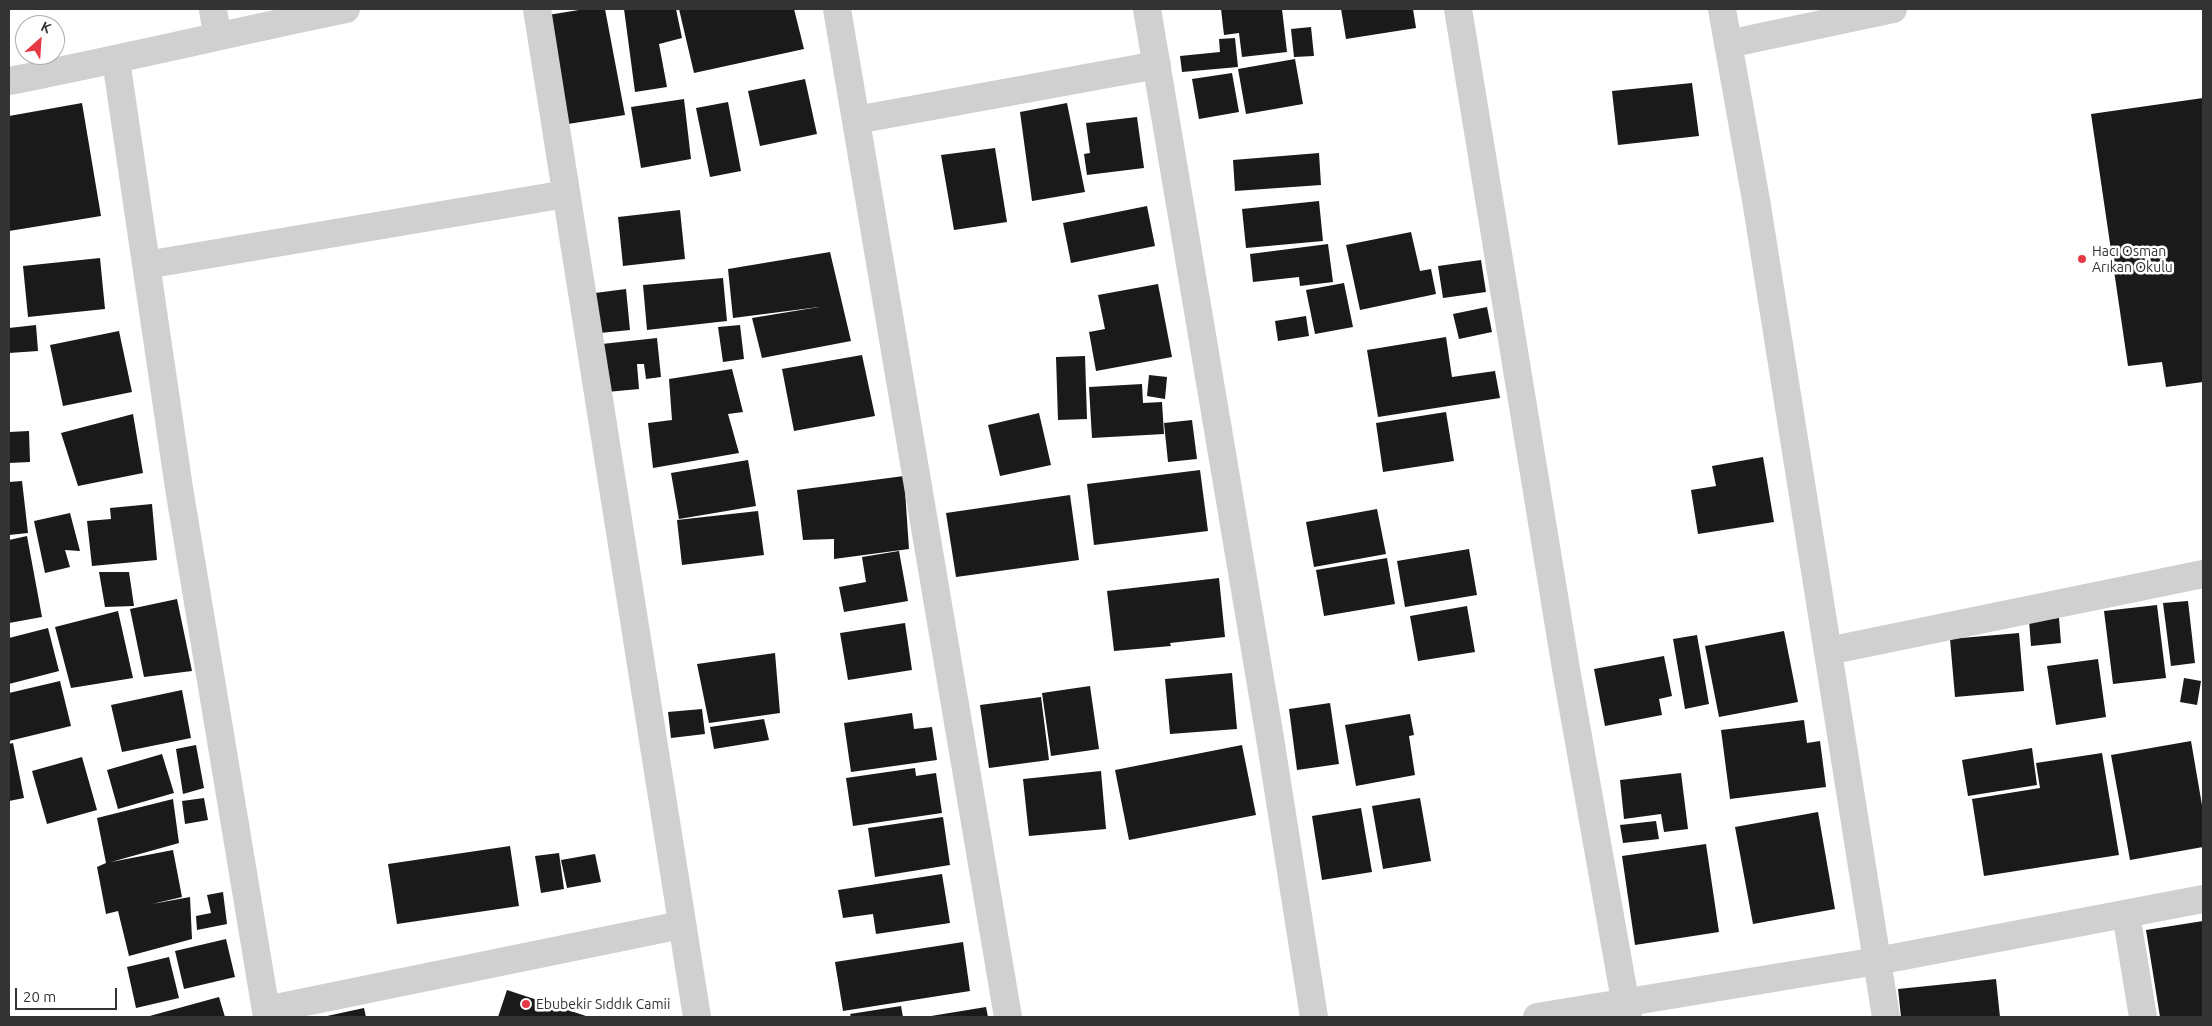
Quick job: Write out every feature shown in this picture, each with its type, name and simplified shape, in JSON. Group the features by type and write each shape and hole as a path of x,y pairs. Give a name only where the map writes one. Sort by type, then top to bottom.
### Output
{"street":[{"path":"9,81 116,60 215,22 346,9"},
{"path":"537,9 697,1017"},
{"path":"836,9 1008,1017"},
{"path":"1147,9 1270,738 1314,1017"},
{"path":"1458,9 1566,668 1627,1010"},
{"path":"1722,9 1756,200 1886,1017"},
{"path":"1728,44 1893,9"},
{"path":"116,60 179,488 266,1013 681,925"},
{"path":"856,120 1157,65"},
{"path":"146,265 566,194"},
{"path":"1828,652 2203,574"},
{"path":"1537,1017 1627,1010 2203,899"},
{"path":"2126,914 2143,1017"}],"building":[{"path":"585,9 605,9 625,115 568,124 548,15"},
{"path":"624,9 676,9 682,38 659,44 667,87 635,92"},
{"path":"679,9 794,9 804,49 694,73"},
{"path":"1221,9 1282,9 1287,52 1242,57 1239,33 1224,35"},
{"path":"1341,9 1413,9 1416,28 1346,39"},
{"path":"1311,27 1314,56 1294,57 1291,29"},
{"path":"1235,38 1238,67 1182,72 1180,56 1220,52 1219,39"},
{"path":"1295,59 1303,104 1246,114 1238,69"},
{"path":"1232,73 1239,112 1199,119 1192,79"},
{"path":"805,79 817,134 760,146 748,91"},
{"path":"1692,83 1699,136 1618,145 1612,91"},
{"path":"2203,98 2203,382 2166,387 2162,362 2128,366 2091,114"},
{"path":"684,99 691,159 641,168 631,107"},
{"path":"728,102 741,171 710,177 696,108"},
{"path":"82,103 101,216 9,231 9,116"},
{"path":"1067,103 1085,192 1032,201 1020,112"},
{"path":"1137,117 1144,168 1087,175 1084,154 1090,153 1086,123"},
{"path":"995,148 1007,222 954,230 941,155"},
{"path":"1319,153 1321,185 1235,191 1233,160"},
{"path":"1319,201 1323,241 1246,248 1242,209"},
{"path":"1147,206 1155,246 1071,263 1063,223"},
{"path":"680,210 685,259 623,266 618,217"},
{"path":"1411,232 1420,271 1431,269 1436,294 1360,310 1346,245"},
{"path":"1328,244 1333,282 1300,286 1299,277 1253,282 1250,254"},
{"path":"830,252 851,341 762,358 752,318 819,307 733,318 728,269"},
{"path":"100,258 105,309 28,317 23,266"},
{"path":"1481,260 1486,292 1443,298 1438,266"},
{"path":"723,278 727,321 647,330 643,285"},
{"path":"1344,283 1353,327 1315,334 1306,290"},
{"path":"1158,284 1172,357 1096,371 1089,332 1105,329 1098,295"},
{"path":"626,289 630,330 600,333 595,293"},
{"path":"1487,307 1492,332 1459,339 1453,314"},
{"path":"1306,316 1309,336 1278,341 1275,321"},
{"path":"36,325 38,351 9,353 9,328"},
{"path":"740,325 744,359 723,362 718,327"},
{"path":"119,331 132,392 63,406 50,345"},
{"path":"1446,337 1452,377 1495,371 1500,398 1378,417 1367,350"},
{"path":"657,338 661,377 646,379 644,364 637,364 639,389 607,392 602,344"},
{"path":"862,355 875,416 794,431 782,369"},
{"path":"1085,356 1087,419 1058,420 1056,357"},
{"path":"732,369 743,412 728,414 739,453 653,468 648,423 672,420 669,379"},
{"path":"1149,375 1167,377 1165,399 1147,396"},
{"path":"1142,384 1143,403 1162,402 1164,434 1092,438 1089,387"},
{"path":"1446,412 1454,461 1383,472 1376,423"},
{"path":"1039,413 1051,465 1000,476 988,425"},
{"path":"133,414 143,473 78,486 61,433"},
{"path":"1192,420 1197,459 1168,462 1164,423"},
{"path":"29,431 30,462 9,463 9,432"},
{"path":"1763,457 1774,522 1698,534 1691,490 1716,486 1712,466"},
{"path":"748,460 756,506 679,519 671,473"},
{"path":"1200,470 1208,531 1094,545 1087,484"},
{"path":"904,476 909,549 834,559 834,539 803,540 797,490"},
{"path":"22,481 28,533 9,535 9,482"},
{"path":"1070,495 1079,560 956,577 946,513"},
{"path":"152,504 157,560 92,566 87,521 111,519 110,508"},
{"path":"1377,509 1386,554 1314,567 1306,522"},
{"path":"758,511 764,555 682,565 677,520"},
{"path":"70,513 80,551 65,550 70,567 45,573 34,521"},
{"path":"27,536 42,617 9,623 9,540"},
{"path":"1469,549 1477,595 1405,607 1397,561"},
{"path":"899,551 908,601 844,612 839,587 866,582 862,557"},
{"path":"1387,558 1395,604 1324,616 1316,570"},
{"path":"99,572 129,572 134,606 105,607"},
{"path":"1219,578 1225,637 1170,643 1171,646 1114,651 1107,591"},
{"path":"177,599 192,671 144,677 130,609"},
{"path":"2188,601 2195,663 2171,666 2163,603"},
{"path":"2157,605 2166,678 2113,684 2104,611"},
{"path":"1467,606 1475,652 1418,661 1410,616"},
{"path":"118,611 133,678 71,688 55,627"},
{"path":"2059,618 2061,643 2031,646 2029,620"},
{"path":"905,623 912,670 848,680 840,633"},
{"path":"48,628 59,671 9,684 9,638"},
{"path":"1784,631 1798,702 1719,717 1705,646"},
{"path":"2019,633 2024,691 1955,697 1950,639"},
{"path":"1697,635 1709,704 1685,709 1673,639"},
{"path":"775,653 780,713 709,723 697,664"},
{"path":"1664,656 1672,696 1659,699 1662,715 1605,726 1594,669"},
{"path":"2098,659 2106,717 2056,725 2047,666"},
{"path":"1232,673 1237,729 1170,734 1165,679"},
{"path":"2184,678 2201,681 2197,705 2180,702"},
{"path":"60,681 71,726 9,741 9,693"},
{"path":"1090,686 1099,749 1051,756 1042,693"},
{"path":"182,690 191,738 122,752 111,705"},
{"path":"1041,697 1049,760 989,768 980,705"},
{"path":"1330,703 1339,764 1297,770 1289,709"},
{"path":"702,709 705,734 671,738 668,712"},
{"path":"912,713 914,729 932,727 937,760 851,772 844,723"},
{"path":"1410,714 1414,735 1409,736 1415,775 1356,786 1345,725"},
{"path":"764,719 769,740 714,749 710,727"},
{"path":"1804,720 1807,743 1820,741 1826,787 1730,799 1721,730"},
{"path":"2191,741 2203,811 2203,847 2130,860 2111,755"},
{"path":"13,743 24,798 9,801 9,744"},
{"path":"196,745 204,788 183,794 176,749"},
{"path":"1242,745 1256,815 1129,840 1115,770"},
{"path":"2032,748 2037,785 1968,796 1962,760"},
{"path":"2102,753 2119,855 1984,876 1972,799 2040,788 2036,763"},
{"path":"162,754 174,793 118,809 107,770"},
{"path":"82,757 97,810 47,824 32,771"},
{"path":"915,768 916,776 936,773 942,813 853,826 846,778"},
{"path":"1101,771 1106,829 1029,836 1023,779"},
{"path":"1681,773 1688,829 1664,832 1661,814 1624,819 1620,780"},
{"path":"204,798 208,820 185,824 182,801"},
{"path":"1420,798 1431,861 1383,869 1372,806"},
{"path":"173,799 179,843 111,862 173,850 182,897 152,904 190,897 192,939 129,956 118,911 106,914 97,867 106,863 97,818"},
{"path":"1361,808 1372,872 1322,880 1312,816"},
{"path":"1818,812 1835,909 1753,924 1735,827"},
{"path":"943,817 950,865 875,877 868,828"},
{"path":"1656,821 1659,839 1623,843 1620,825"},
{"path":"1706,844 1719,932 1635,945 1622,856"},
{"path":"510,846 519,906 397,924 388,864"},
{"path":"559,853 564,889 541,893 535,856"},
{"path":"595,854 601,882 567,888 561,860"},
{"path":"942,874 950,923 876,934 873,914 843,918 838,890"},
{"path":"223,892 227,924 197,930 196,916 211,913 207,895"},
{"path":"2203,921 2203,1017 2160,1017 2146,930"},
{"path":"226,939 235,977 184,989 175,951"},
{"path":"963,942 970,991 843,1011 835,962"},
{"path":"169,957 179,998 136,1008 127,967"},
{"path":"1996,979 2000,1017 1901,1017 1898,989"},
{"name":"Ebubekir Sıddık Camii","path":"507,990 589,1017 498,1017"},
{"path":"219,997 225,1017 146,1017"},
{"path":"901,1006 903,1017 851,1017 850,1014"},
{"path":"986,1007 988,1017 931,1017 931,1016"},
{"path":"364,1008 366,1017 327,1017 327,1016"}],"place":[{"name":"Hacı Osman Arıkan Okulu","path":"2082,259"},
{"name":"Ebubekir Sıddık Camii","path":"526,1004"}]}
